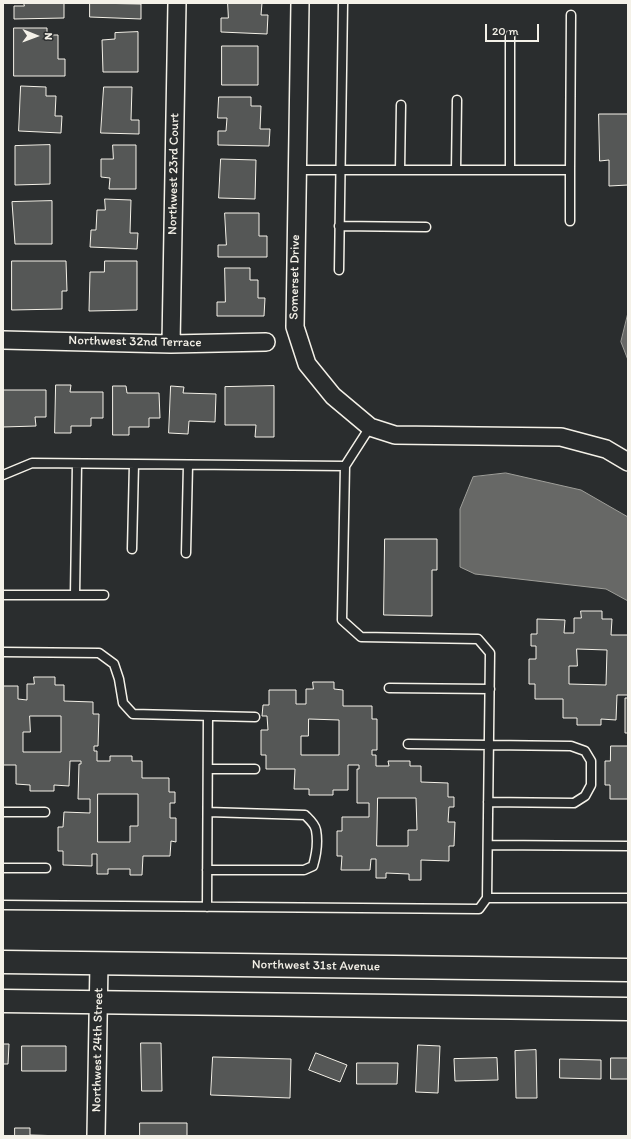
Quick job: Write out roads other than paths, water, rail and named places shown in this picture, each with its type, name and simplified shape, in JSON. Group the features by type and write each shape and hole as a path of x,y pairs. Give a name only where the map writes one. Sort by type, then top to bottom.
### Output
{"main road":[{"name":"Northwest 31st Avenue","path":"3,962 628,970"},
{"path":"3,1001 628,1009"}],"street":[{"name":"Northwest 23rd Court","path":"171,344 177,3"},
{"name":"Somerset Drive","path":"300,3 294,327 307,364 333,396 370,427 395,435 561,437 606,449 628,462"},
{"name":"Northwest 32nd Terrace","path":"3,340 171,344 266,342"},
{"name":"Northwest 24th Street","path":"96,1136 99,964"}],"lane":[{"path":"338,270 343,3"},
{"path":"570,221 571,15"},
{"path":"510,35 510,170"},
{"path":"456,170 457,100"},
{"path":"400,170 401,105"},
{"path":"297,170 570,170"},
{"path":"339,226 426,227"},
{"path":"3,905 479,909 487,898 490,653 478,639 361,637 342,620 345,466 370,427"},
{"path":"3,475 32,463 345,466"},
{"path":"75,595 77,464"},
{"path":"132,549 134,464"},
{"path":"186,553 188,465"},
{"path":"3,595 104,595"},
{"path":"3,652 99,653 114,664 119,679 123,703 133,714 256,717"},
{"path":"389,688 490,689"},
{"path":"207,907 208,716"},
{"path":"408,744 571,746 585,751 591,762 591,785 585,796 574,803 488,802"},
{"path":"208,768 255,769"},
{"path":"3,812 45,812"},
{"path":"208,812 305,815 313,823 316,830 313,866 304,870 208,870"},
{"path":"488,844 628,846"},
{"path":"3,868 46,868"},
{"path":"487,898 628,898"}]}
